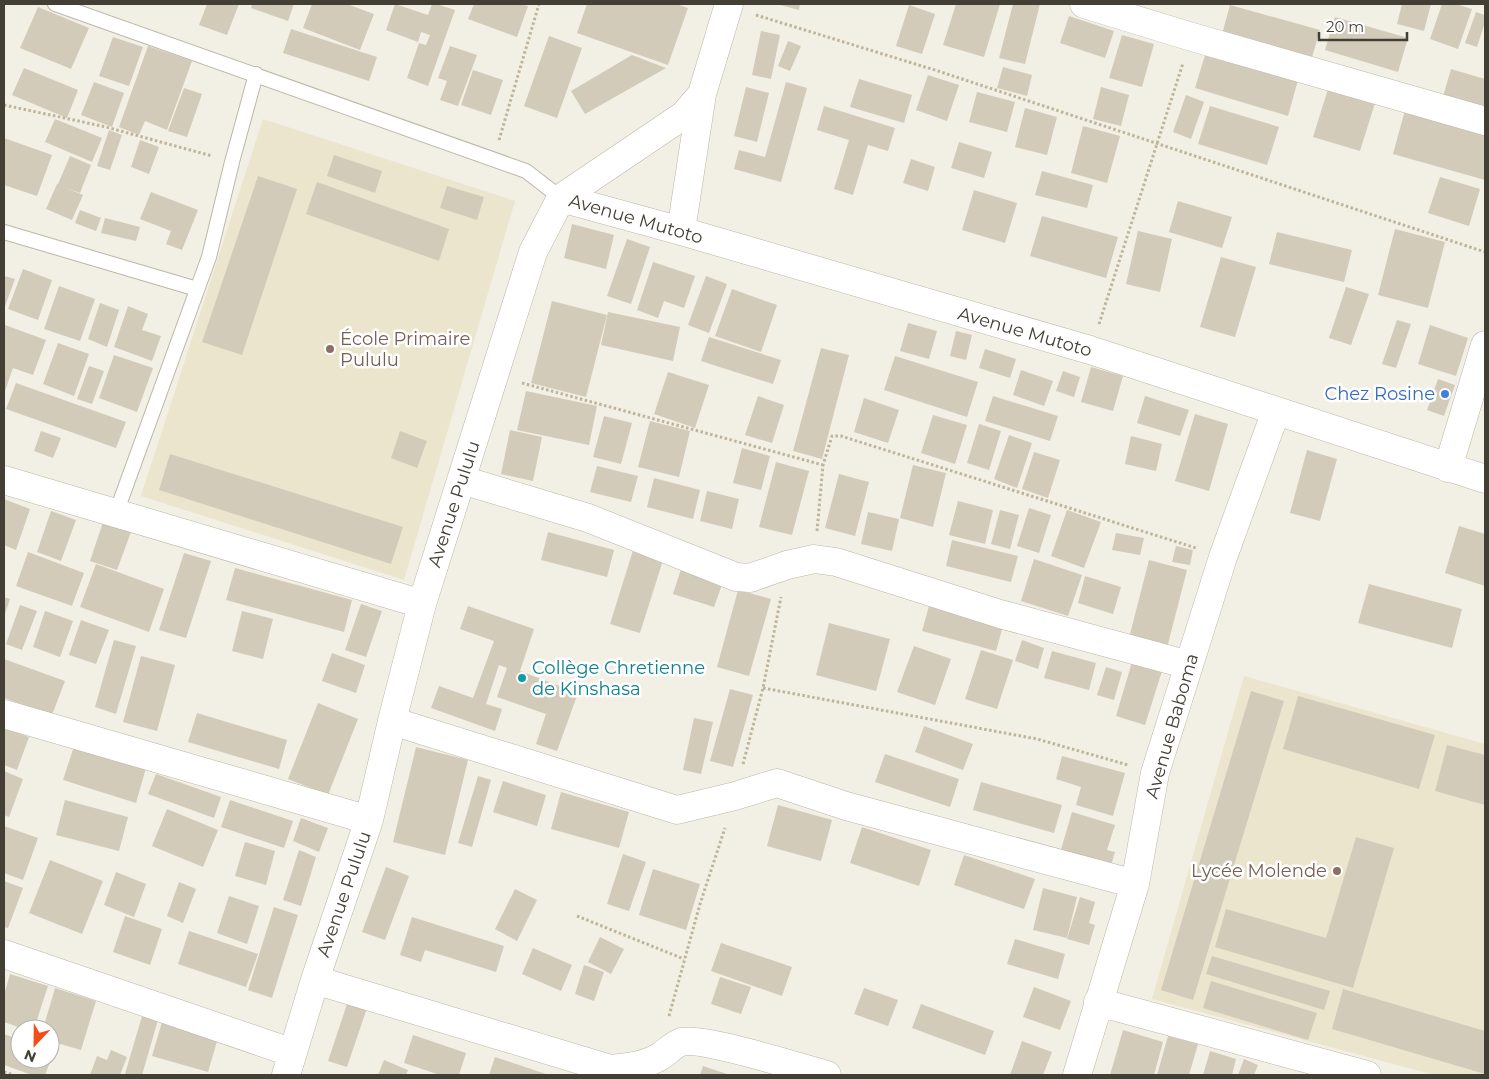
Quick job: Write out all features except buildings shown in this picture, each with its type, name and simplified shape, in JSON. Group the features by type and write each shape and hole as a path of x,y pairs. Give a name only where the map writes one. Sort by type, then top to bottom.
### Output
{"street":[{"path":"1084,4 1485,121"},
{"name":"Avenue Pululu","path":"290,1064 315,980 369,820 422,604 532,252 561,198 684,115 702,94 729,5"},
{"path":"682,231 702,94"},
{"name":"Avenue Mutoto","path":"561,198 682,231 1090,350 1448,468 1485,478"},
{"path":"1448,468 1485,345"},
{"name":"Avenue Baboma","path":"1077,1075 1135,884 1155,773 1223,557 1276,411"},
{"path":"4,480 422,604"},
{"path":"462,480 588,518 736,576 750,578 787,565 814,560 836,562 1000,614 1189,665"},
{"path":"4,714 369,820"},
{"path":"392,720 677,810 735,796 777,782 846,806 1135,884"},
{"path":"4,954 290,1064"},
{"path":"315,980 610,1069 634,1067 658,1058 680,1042 695,1041 827,1075"},
{"path":"1098,1002 1367,1075"}],"lane":[{"path":"55,4 526,171 561,198"},
{"path":"116,513 208,257 256,74"},
{"path":"4,232 197,289"}],"path":[{"path":"493,160 539,4"},
{"path":"729,5 938,71 1485,252"},
{"path":"1090,350 1192,37"},
{"path":"4,105 106,127 232,162"},
{"path":"494,375 823,465"},
{"path":"814,560 823,465 832,436 841,436 1223,557"},
{"path":"763,688 1037,739 1155,773"},
{"path":"577,916 684,959"},
{"path":"4,1072 14,1075"}],"shaded area":[{"name":"École Primaire Pululu","path":"263,119 515,201 404,580 141,496"},
{"name":"Lycée Molende","path":"1244,676 1485,744 1485,1075 1434,1075 1152,999"}],"place":[{"name":"École Primaire Pululu","path":"330,349"},
{"name":"Chez Rosine","path":"1445,394"},
{"name":"Collège Chretienne de Kinshasa","path":"522,678"},
{"name":"Lycée Molende","path":"1337,871"}]}
